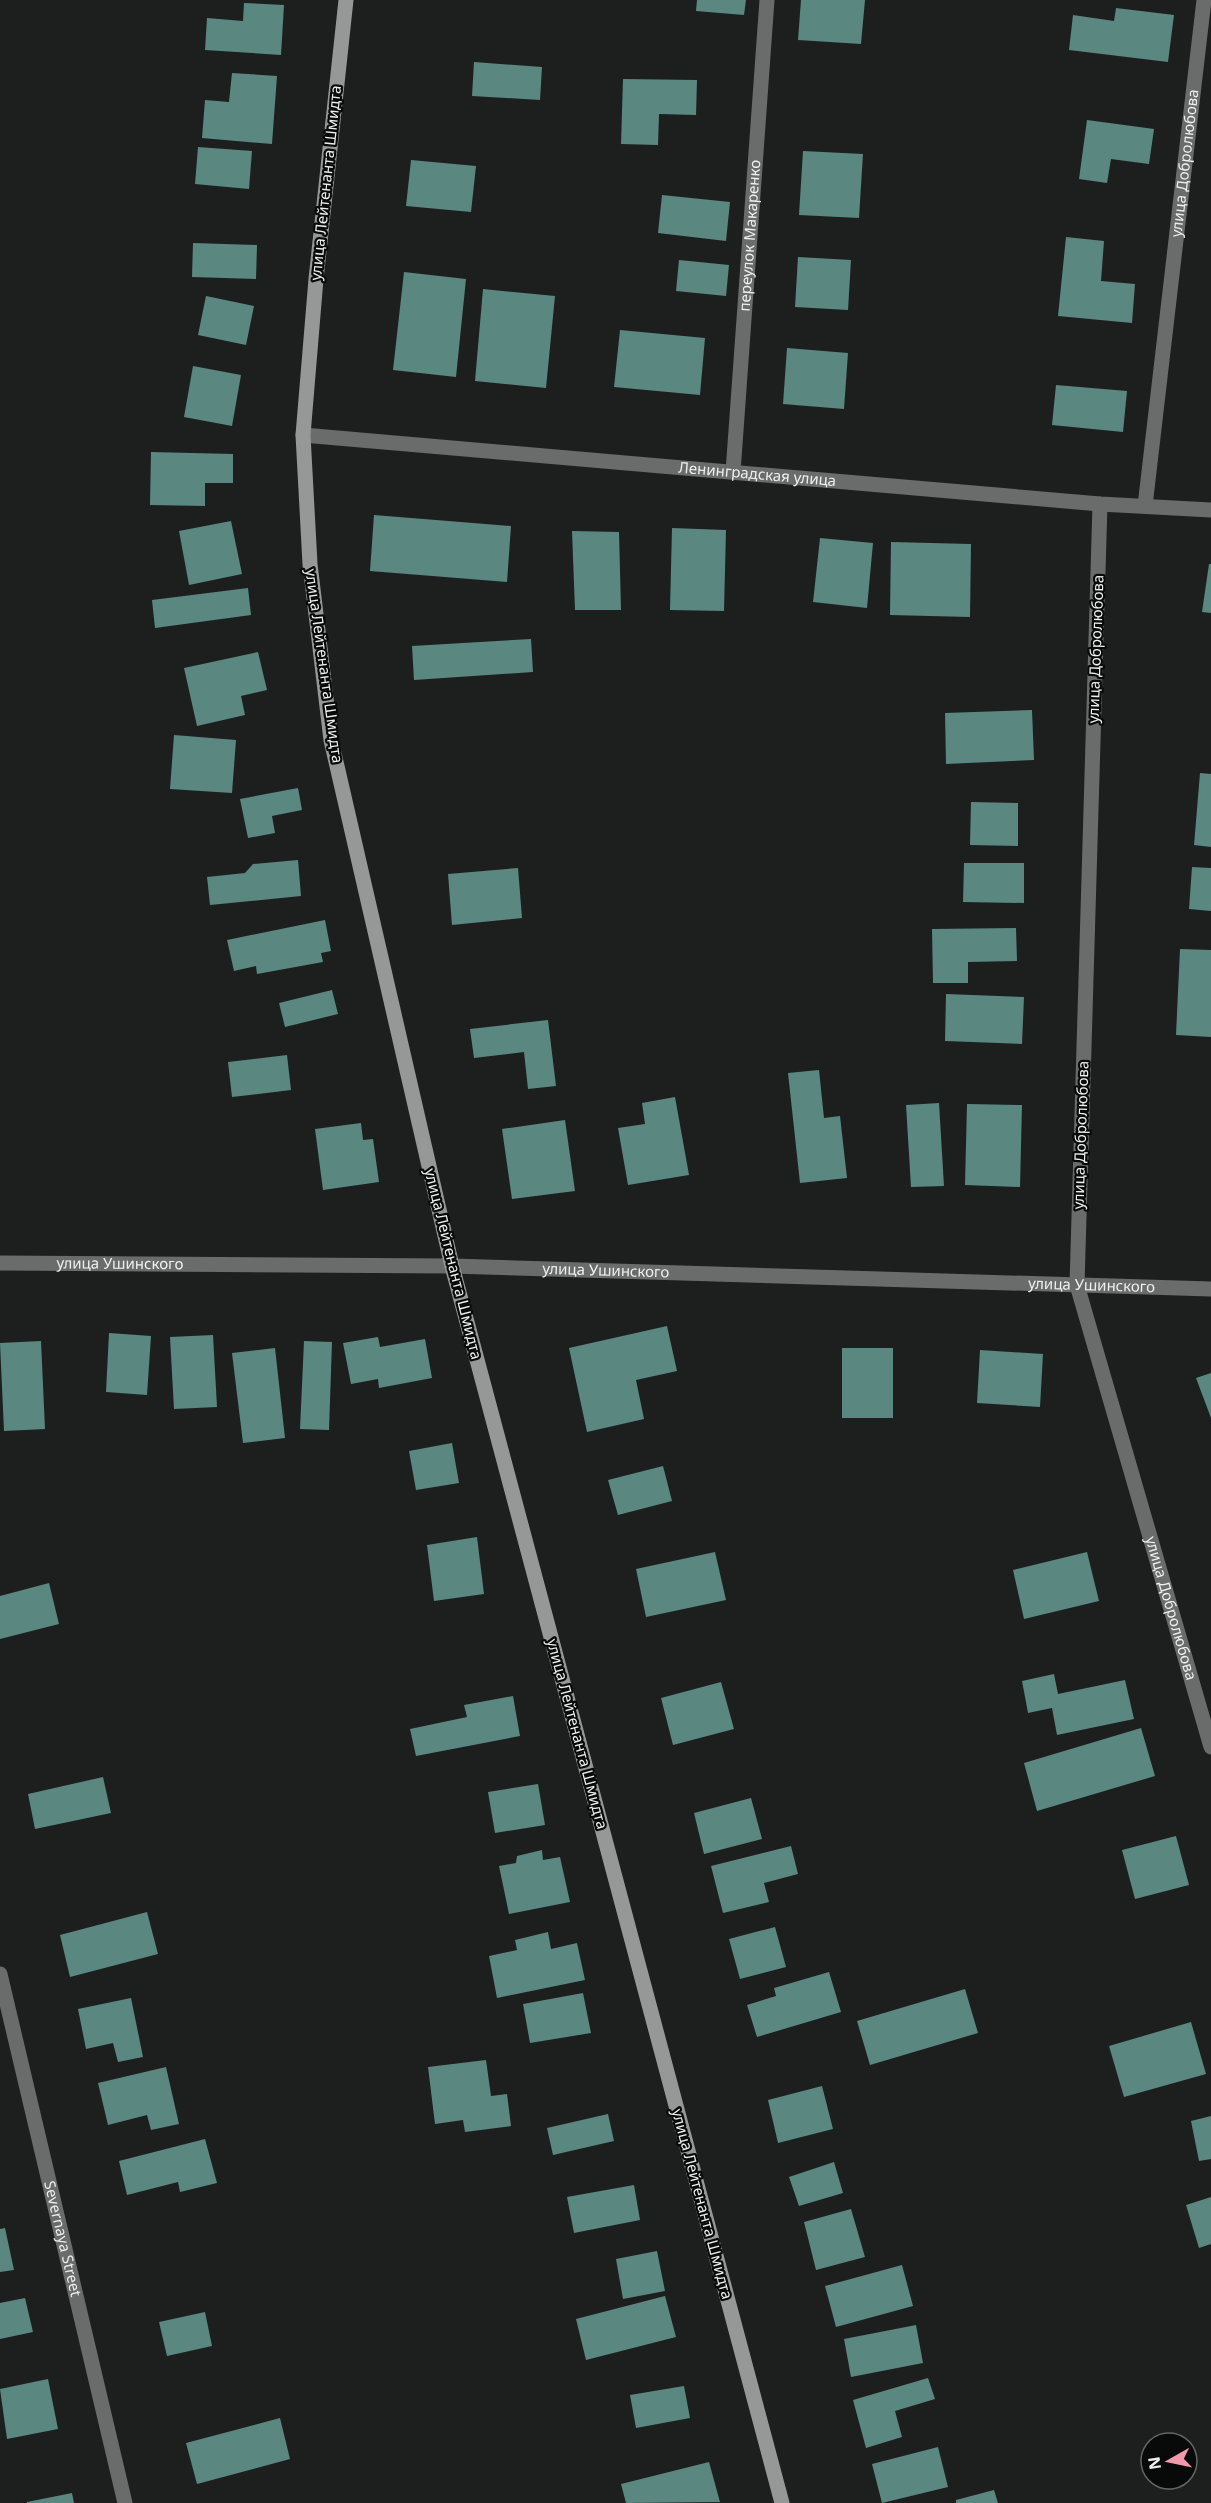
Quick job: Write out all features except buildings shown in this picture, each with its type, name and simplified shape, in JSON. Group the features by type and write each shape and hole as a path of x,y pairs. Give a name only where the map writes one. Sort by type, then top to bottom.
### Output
{"main road":[{"name":"улица Лейтенанта Шмидта","path":"346,0 316,279 303,435 310,564 331,740 452,1266 782,2503"}],"street":[{"name":"переулок Макаренко","path":"733,472 767,0"},
{"name":"улица Добролюбова","path":"1145,506 1204,0"},
{"name":"Ленинградская улица","path":"303,435 1100,504 1211,510"},
{"name":"улица Добролюбова","path":"1100,504 1077,1285 1211,1748"},
{"name":"улица Ушинского","path":"0,1263 452,1266 1211,1289"},
{"name":"Severnaya Street","path":"0,1974 125,2503"}]}
